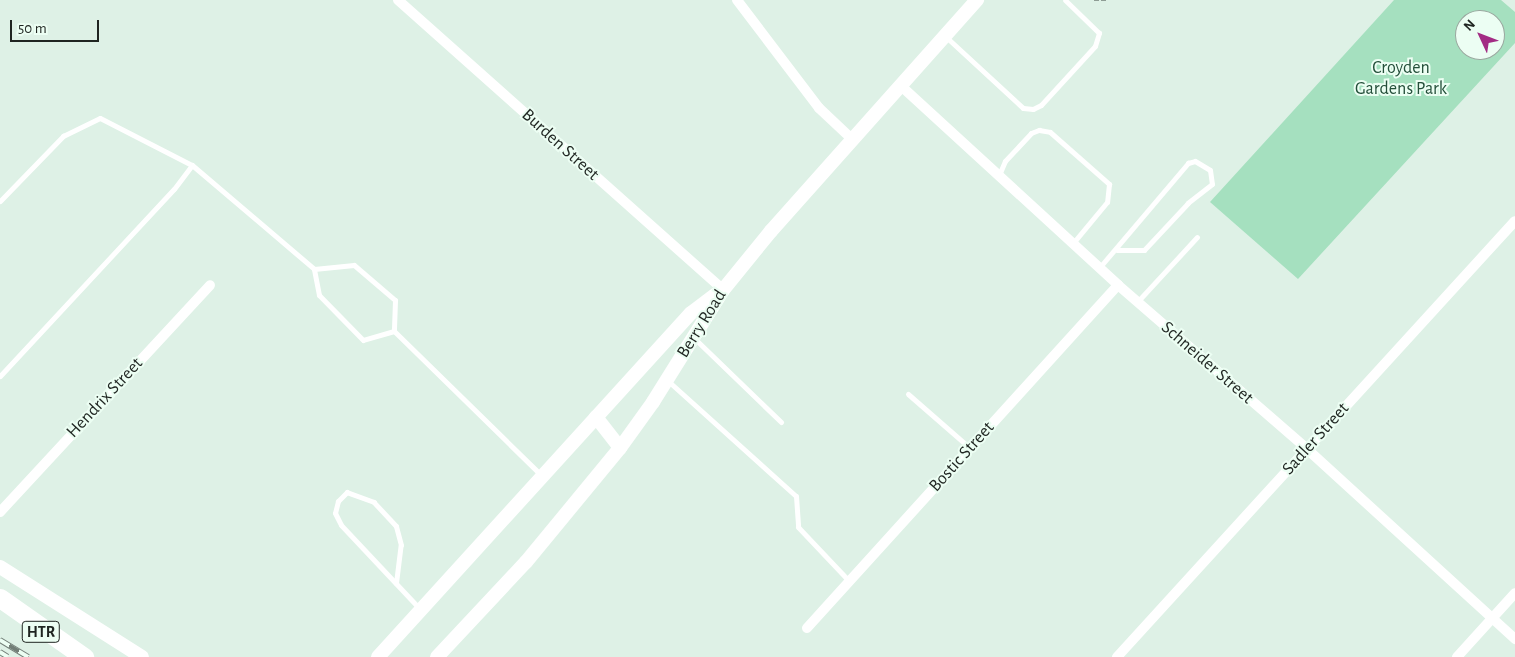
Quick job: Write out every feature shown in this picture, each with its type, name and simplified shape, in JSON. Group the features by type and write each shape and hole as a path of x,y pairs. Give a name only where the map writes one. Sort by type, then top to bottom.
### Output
{"highway":[{"path":"0,598 84,657"},
{"name":"HTR","path":"0,608 84,657"}],"street":[{"name":"Burden Street","path":"398,0 723,290"},
{"path":"737,0 761,28 819,108 852,139"},
{"name":"Berry Road","path":"438,657 526,562 620,448 667,380 723,290 852,139 977,0"},
{"name":"Schneider Street","path":"900,85 1099,268 1307,449 1515,639"},
{"name":"Sadler Street","path":"1117,657 1515,221"},
{"name":"Hendrix Street","path":"0,512 210,285"},
{"name":"Bostic Street","path":"807,628 1118,285"},
{"path":"378,657 691,313 723,290"},
{"path":"596,417 620,448"},
{"path":"0,567 142,657"},
{"path":"1457,657 1515,593"}],"lane":[{"path":"945,36 1023,108 1033,109 1041,105 1095,46 1099,33 1065,0"},
{"path":"0,201 63,136 100,118 192,165 314,269 319,295 363,340 394,331"},
{"path":"999,175 1005,161 1031,133 1039,130 1050,132 1109,184 1107,202 1072,243"},
{"path":"1099,268 1117,250 1188,163 1195,161 1210,170 1212,184 1188,203 1144,250 1117,250"},
{"path":"0,376 174,189 192,165"},
{"path":"1137,302 1197,237"},
{"path":"314,269 354,265 395,300 394,331 541,476"},
{"path":"693,338 781,422"},
{"path":"667,380 796,496 798,527 849,582"},
{"path":"908,394 970,448"},
{"path":"396,583 402,545 396,526 374,502 347,492 338,501 335,513 341,525 421,610"}],"path":[{"path":"1094,0 1108,0"}],"green space":[{"name":"Croyden Gardens Park","path":"1394,0 1501,0 1515,12 1515,43 1505,54 1505,10 1455,10 1455,60 1499,60 1298,279 1210,202"}],"railway":[{"path":"0,640 28,657"},
{"path":"0,652 8,657"}]}
